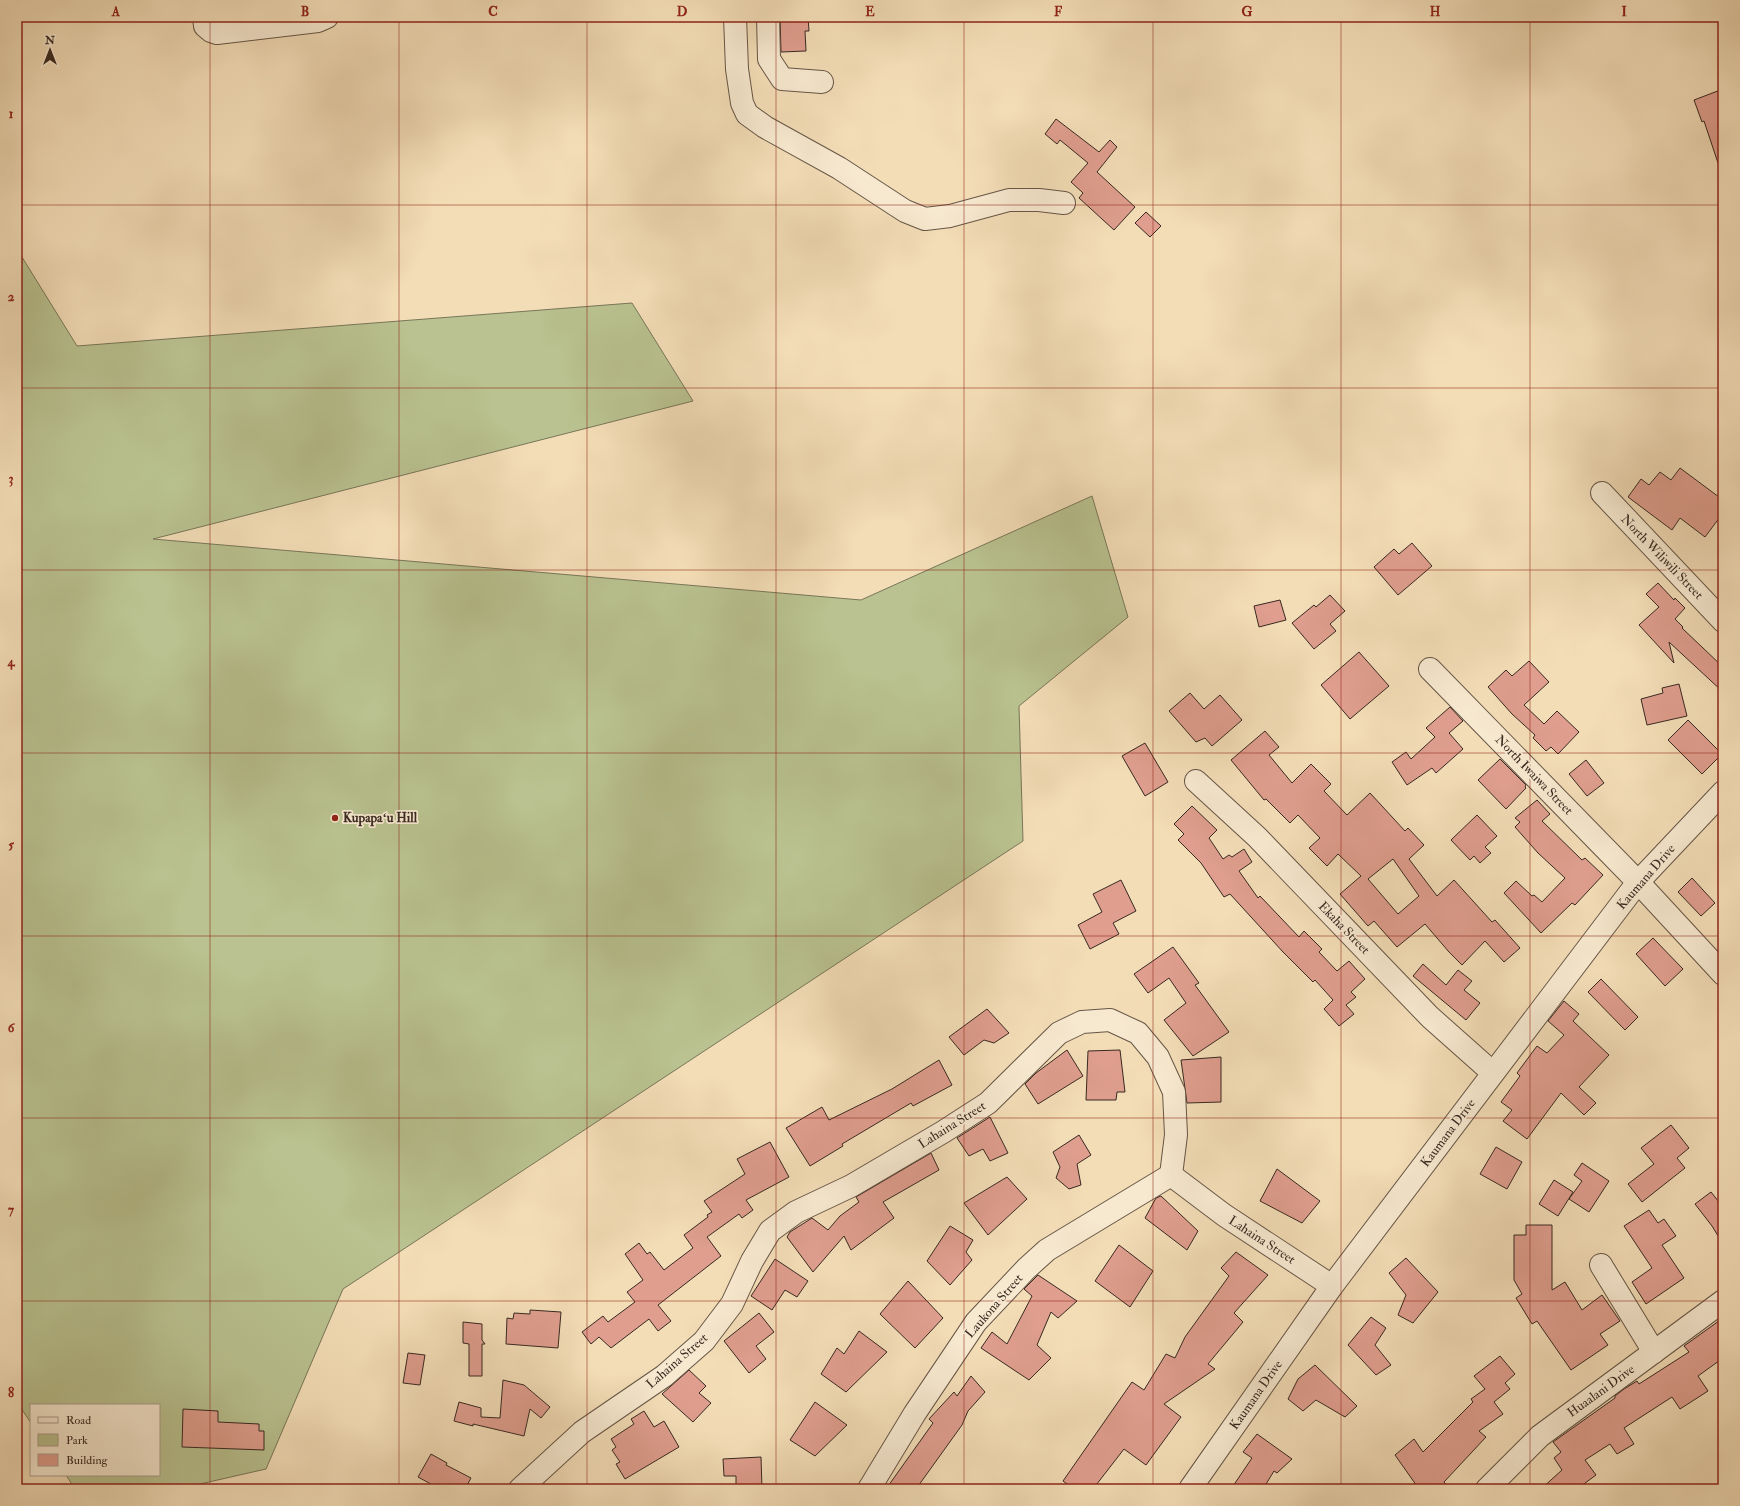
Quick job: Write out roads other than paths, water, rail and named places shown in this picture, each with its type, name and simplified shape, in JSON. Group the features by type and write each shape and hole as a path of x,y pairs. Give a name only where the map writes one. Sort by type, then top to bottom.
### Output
{"street":[{"path":"204,17 205,26 210,31 217,33 318,21 327,17"},
{"path":"735,17 737,69 742,103 747,114 765,128 839,168 905,210 925,219 950,216 1009,200 1064,202"},
{"path":"768,17 769,59 782,79 822,82"},
{"name":"North Wiliwili Street","path":"1602,493 1723,620"},
{"name":"North Iwaiwa Street","path":"1430,669 1638,882 1723,974"},
{"name":"Ekaha Street","path":"1196,781 1257,837 1430,1017 1493,1073"},
{"name":"Kaumana Drive","path":"1190,1489 1332,1286 1638,882 1723,792"},
{"name":"Lahaina Street","path":"520,1489 582,1432 664,1376 704,1341 732,1304 752,1261 770,1231 796,1212 851,1186 943,1132 988,1103 1059,1033 1082,1022 1110,1020 1138,1033 1158,1057 1174,1092 1176,1135 1171,1175 1224,1215 1332,1286"},
{"name":"Laukona Street","path":"869,1489 915,1413 976,1322 1021,1274 1047,1250 1171,1175"},
{"path":"1601,1266 1654,1352"},
{"name":"Huaalani Drive","path":"1487,1489 1540,1436 1723,1301"}],"place":[{"name":"Kupapaʻu Hill","path":"335,818"}]}
